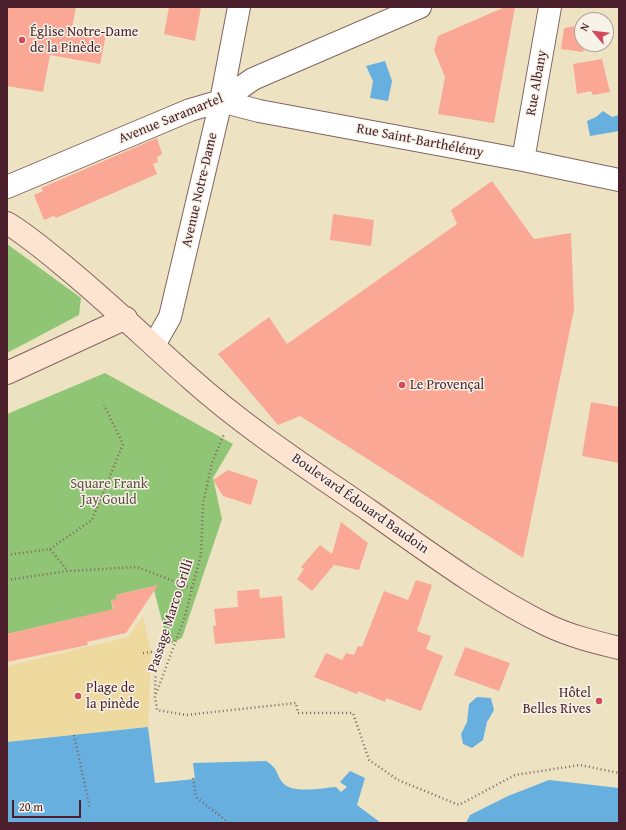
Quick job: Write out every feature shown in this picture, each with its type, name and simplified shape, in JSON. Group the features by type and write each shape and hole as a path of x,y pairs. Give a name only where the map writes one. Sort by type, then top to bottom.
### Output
{"street":[{"name":"Avenue Notre-Dame","path":"154,346 170,317 221,101 239,7"},
{"name":"Avenue Saramartel","path":"7,187 190,110 221,101 253,79 420,7"},
{"name":"Rue Albany","path":"523,160 550,7"},
{"name":"Rue Saint-Barthélémy","path":"221,101 267,113 523,160 619,180"},
{"name":"Boulevard Édouard Baudoin","path":"7,223 36,243 96,292 192,380 235,416 299,462 476,584 548,625 582,638 619,648"},
{"path":"7,374 126,318"}],"path":[{"path":"7,555 50,549 92,520 123,444 104,405"},
{"name":"Passage Marco Grilli","path":"154,697 185,616 201,554 203,503 212,463 221,438 227,428"},
{"path":"50,549 68,571"},
{"path":"7,580 68,571 137,567 192,588"},
{"path":"143,653 151,652 156,654 154,697 157,710 186,715 296,703 298,713 353,713 369,760 398,780 459,805 515,775 580,765 619,773"},
{"path":"74,735 90,809"},
{"path":"193,778 196,797 229,823"}],"green space":[{"path":"7,244 81,298 79,315 7,353"},
{"name":"Square Frank Jay Gould","path":"105,373 233,444 213,478 222,519 182,638 168,645 154,590 150,587 116,595 117,599 111,601 117,623 81,617 7,634 7,414"}],"sand":[{"name":"Plage de la pinède","path":"143,616 151,652 148,727 7,742 7,666 128,637"}],"water":[{"path":"385,61 392,81 388,101 370,98 373,81 366,66"},
{"path":"603,111 612,117 619,115 619,131 590,136 587,121 596,117"},
{"path":"477,697 491,698 494,710 487,722 483,740 472,748 463,744 461,734 467,722 469,704"},
{"path":"148,727 155,783 195,779 193,763 266,761 273,766 283,783 287,786 308,790 336,787 341,792 347,787 340,782 350,771 365,778 357,805 381,823 7,823 7,742"},
{"path":"549,780 619,788 619,823 466,823 470,815 508,796"}],"building":[{"path":"7,7 76,7 72,28 106,35 100,64 50,55 43,92 7,86"},
{"path":"169,7 201,7 195,41 164,34"},
{"path":"505,7 515,7 494,123 438,114 445,77 434,50 438,36"},
{"path":"574,26 574,51 561,49 564,28"},
{"path":"602,59 610,92 593,95 591,91 577,94 573,64"},
{"path":"157,138 162,154 157,157 158,162 153,164 157,174 56,218 54,216 44,220 34,195 43,191 41,188"},
{"name":"Le Provençal","path":"492,181 534,239 571,233 574,310 523,558 300,416 278,425 218,354 269,317 287,344 457,224 451,210"},
{"path":"333,214 374,220 371,246 330,240"},
{"path":"591,402 619,407 619,463 582,456"},
{"path":"228,470 258,480 251,505 223,496 213,480"},
{"path":"341,522 368,543 359,570 334,565 312,591 297,579 304,569 301,567 320,545 332,554"},
{"path":"416,580 432,585 417,631 431,636 426,649 443,656 421,711 386,698 385,702 358,691 357,694 314,677 326,653 342,660 346,653 354,655 358,646 362,647 384,591 408,600"},
{"path":"158,585 126,633 87,642 88,645 7,662 7,634 114,609 111,600 117,599 116,595"},
{"path":"259,589 260,598 282,596 285,638 215,644 213,626 216,626 214,609 238,607 237,591"},
{"path":"465,647 510,663 499,691 454,675"}],"place":[{"name":"Église Notre-Dame de la Pinède","path":"22,40"},
{"name":"Le Provençal","path":"402,385"},
{"name":"Plage de la pinède","path":"78,696"},
{"name":"Hôtel Belles Rives","path":"599,701"}]}
